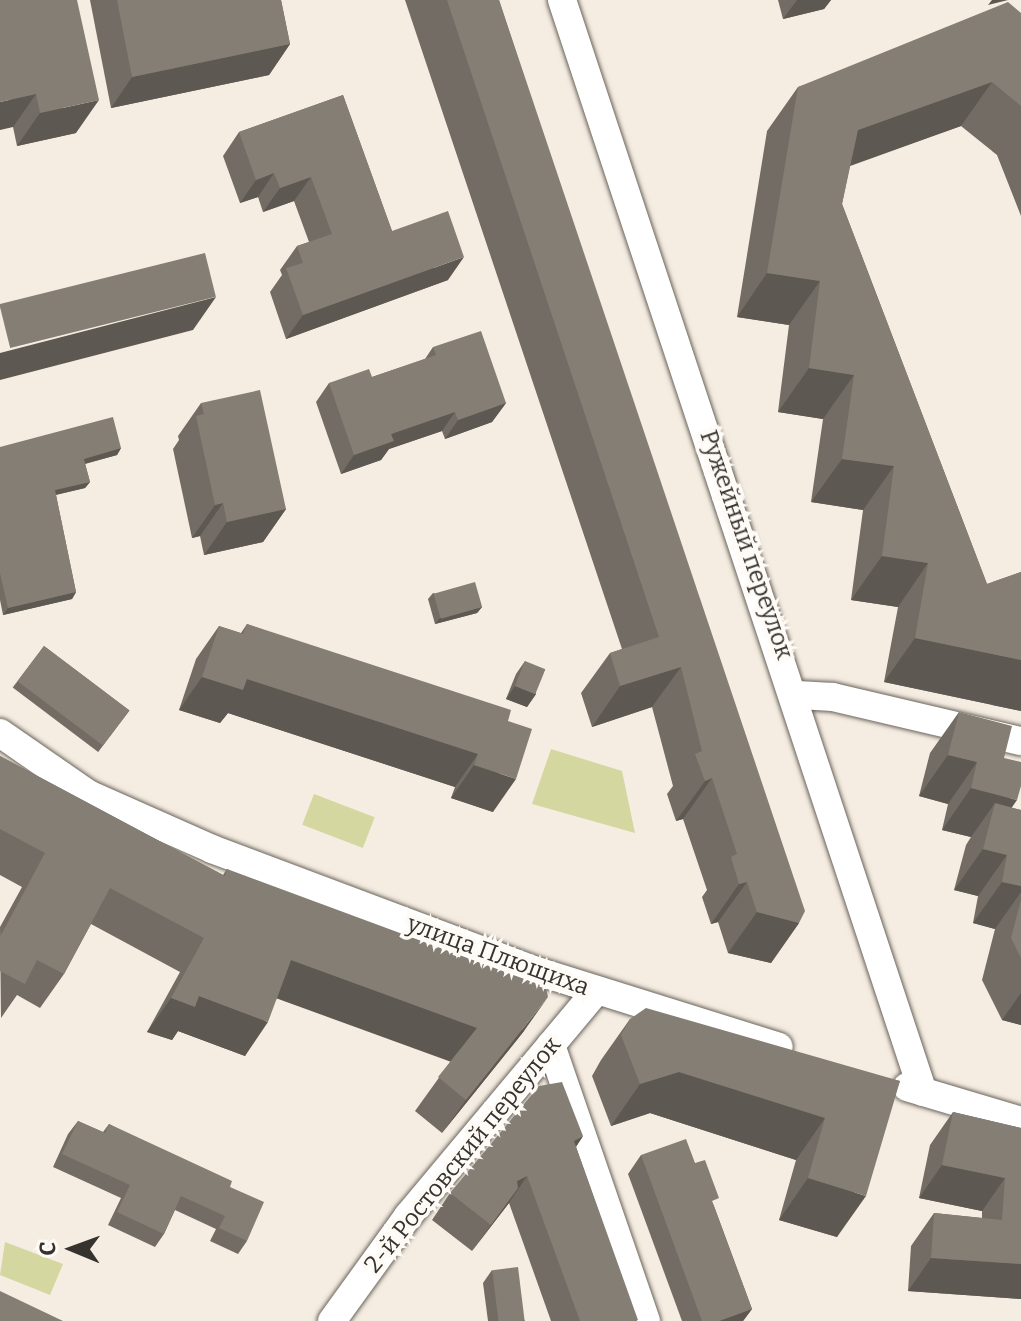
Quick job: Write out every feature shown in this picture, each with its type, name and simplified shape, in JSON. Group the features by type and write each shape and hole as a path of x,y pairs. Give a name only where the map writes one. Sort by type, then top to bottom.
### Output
{"street":[{"name":"Ружейный переулок","path":"562,0 796,695 923,1092"},
{"path":"796,695 833,697 1021,741"},
{"name":"улица Плющиха","path":"0,733 88,794 149,823 596,991 812,1058"},
{"name":"2-й Ростовский переулок","path":"332,1321 408,1216 596,991"},
{"path":"551,1045 646,1321"},
{"path":"882,1080 1021,1121"}],"green space":[{"path":"551,749 622,771 635,833 532,804"},
{"path":"314,794 375,817 363,848 302,825"},
{"path":"5,1242 63,1264 50,1295 0,1275"}],"building":[{"path":"0,0 77,0 99,100 40,113 36,94 0,102"},
{"path":"117,0 281,0 290,44 132,77"},
{"path":"447,0 499,0 805,911 799,923 757,912 747,882 739,884 731,857 737,854 712,778 705,781 695,754 702,751 681,667 620,686 610,653 659,637"},
{"path":"1008,2 1021,13 1021,106 992,82 858,130 842,204 987,584 1021,572 1021,660 915,638 928,563 882,556 894,466 842,459 854,375 809,368 820,281 767,273 798,87"},
{"path":"343,95 392,231 448,211 464,257 303,315 286,268 303,263 297,246 332,234 311,177 280,188 274,173 256,180 239,132"},
{"path":"205,253 216,297 10,348 0,304"},
{"path":"481,331 506,403 458,420 455,412 391,434 394,441 354,455 329,383 369,369 372,377 436,355 433,347"},
{"path":"260,390 286,509 227,522 223,503 215,505 196,416 204,414 201,403"},
{"path":"113,417 121,448 84,459 90,482 55,490 76,592 8,608 0,573 0,447"},
{"path":"475,582 482,607 441,619 434,594"},
{"path":"247,624 511,710 508,721 532,729 516,779 474,765 478,754 247,679 243,690 202,677 219,626 243,634"},
{"path":"44,646 129,710 103,746 18,681"},
{"path":"525,661 545,669 535,694 515,686"},
{"path":"959,712 1012,726 1004,758 1021,762 1021,786 1017,800 971,788 977,762 948,755"},
{"path":"0,756 225,876 227,869 546,987 548,997 466,1100 438,1077 477,1028 291,960 268,1022 199,996 195,1007 171,998 204,938 110,888 64,974 37,960 25,984 0,971 0,937 45,853 0,829"},
{"path":"995,803 1021,810 1021,886 1002,882 1007,855 983,849"},
{"path":"1021,900 1021,958 1011,938"},
{"path":"646,1008 900,1081 866,1196 808,1178 825,1118 679,1072 640,1084 621,1035 630,1019"},
{"path":"562,1082 583,1136 574,1141 638,1320 580,1321 527,1176 517,1181 518,1188 491,1225 450,1193 539,1086"},
{"path":"953,1112 1021,1128 1021,1264 931,1258 934,1213 1002,1220 1005,1178 942,1165"},
{"path":"78,1121 105,1133 109,1124 232,1181 230,1187 264,1202 247,1241 219,1228 225,1216 181,1196 164,1234 117,1212 130,1185 62,1154"},
{"path":"686,1139 695,1163 705,1160 719,1198 712,1201 752,1309 719,1321 702,1321 641,1155"},
{"path":"518,1267 525,1321 498,1321 492,1270"},
{"path":"0,1291 63,1321 0,1321"}]}
